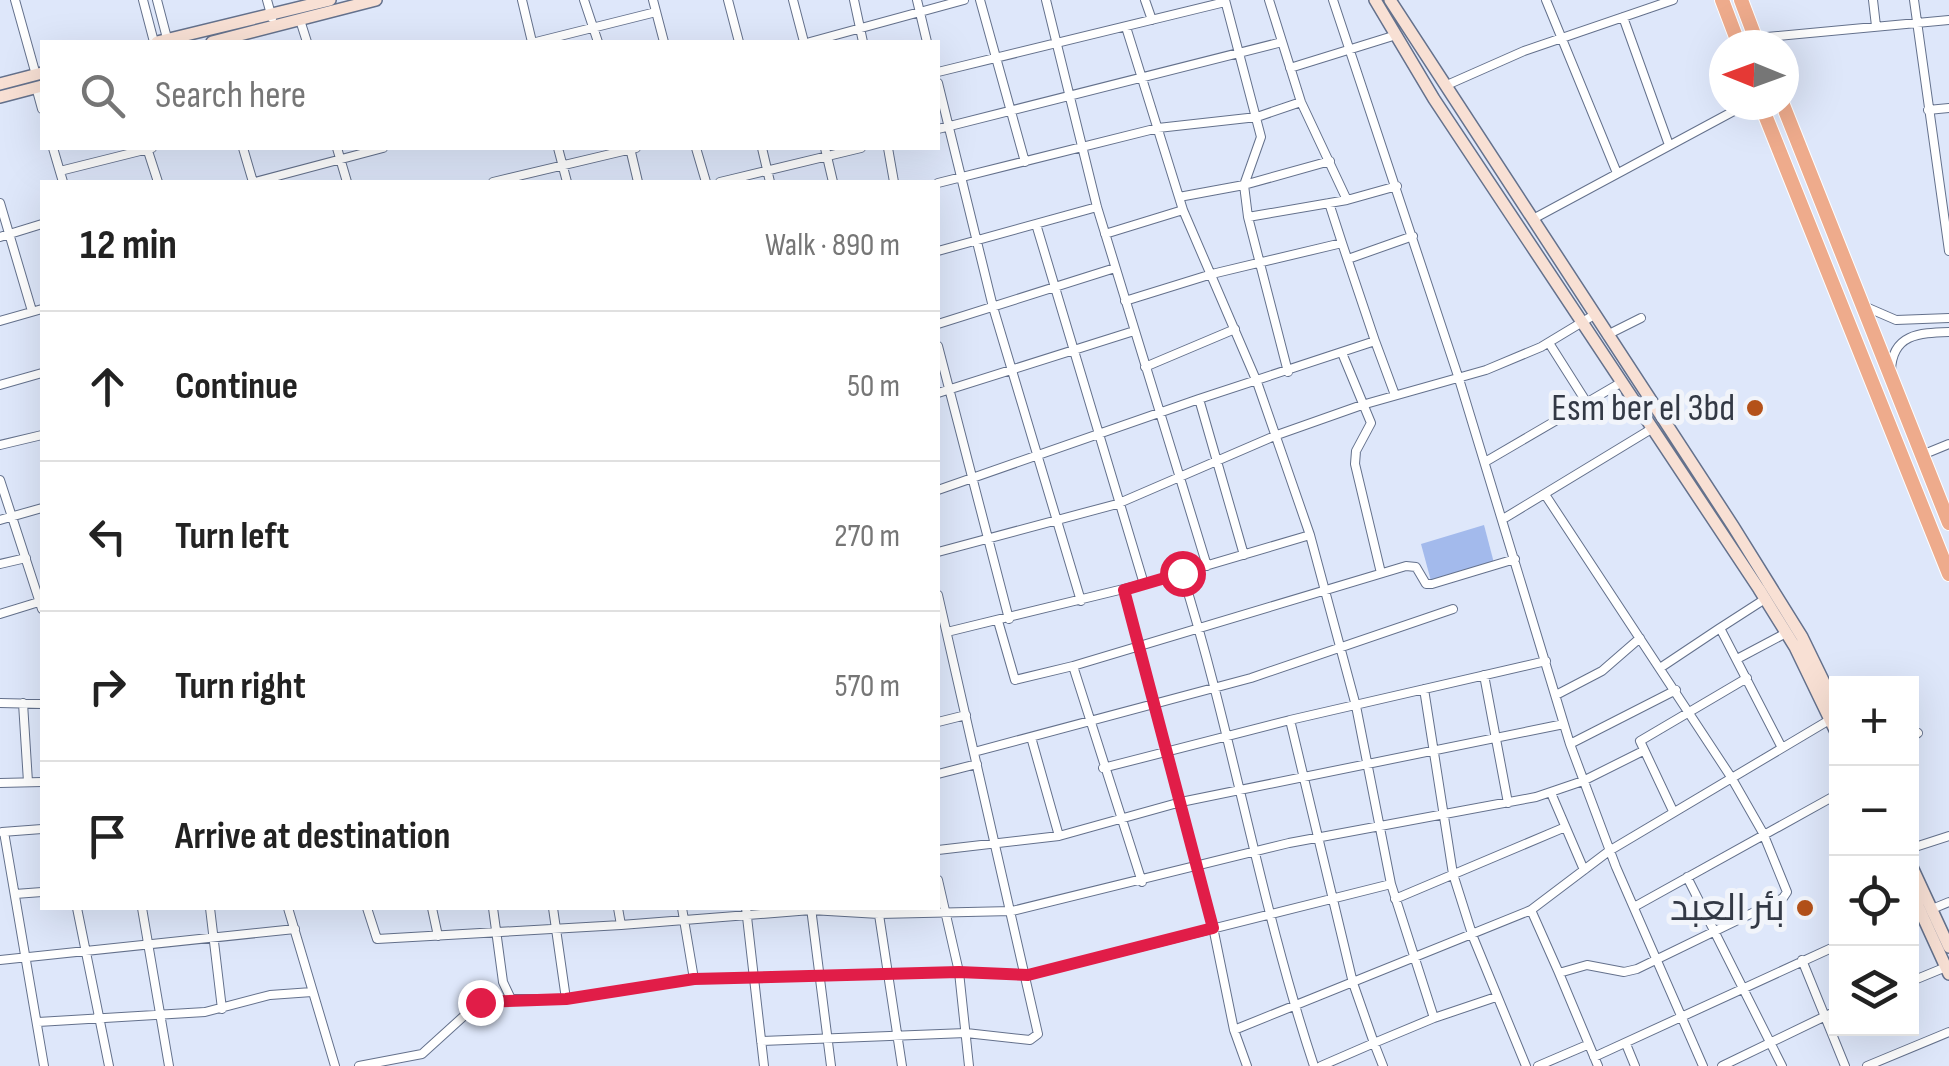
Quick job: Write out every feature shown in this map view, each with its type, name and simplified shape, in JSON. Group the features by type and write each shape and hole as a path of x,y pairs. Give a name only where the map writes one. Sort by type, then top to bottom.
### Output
{"highway":[{"path":"1722,0 1733,30"},
{"path":"1741,0 1752,30"},
{"path":"1767,120 1949,574"},
{"path":"1789,120 1947,514"}],"main road":[{"path":"218,40 330,0"},
{"path":"173,40 273,21 300,20 376,0"},
{"path":"1375,0 1394,36 1582,324 1802,637 1829,704"},
{"path":"1390,0 1608,335 1829,707"},
{"path":"0,84 39,80"},
{"path":"0,97 39,80"},
{"path":"1921,912 1949,947"},
{"path":"1921,912 1948,971"}],"street":[{"path":"16,0 39,80"},
{"path":"144,0 161,40"},
{"path":"157,0 162,40"},
{"path":"267,0 273,21"},
{"path":"522,0 533,40"},
{"path":"584,0 597,40"},
{"path":"653,0 663,40"},
{"path":"728,0 738,40"},
{"path":"793,0 806,40"},
{"path":"854,0 863,40"},
{"path":"917,0 927,40"},
{"path":"815,40 964,0"},
{"path":"980,0 1024,162"},
{"path":"1046,0 1097,207 1206,566"},
{"path":"1145,0 1152,20"},
{"path":"1269,0 1301,102 1347,200"},
{"path":"1333,0 1459,379 1570,744 1609,851 1703,1066"},
{"path":"1546,0 1558,38 1617,172"},
{"path":"1447,85 1558,38 1673,0"},
{"path":"1873,0 1876,26"},
{"path":"1914,0 1949,251"},
{"path":"940,71 1225,1 1257,117 1260,146 1244,185 1248,217 1288,372"},
{"path":"543,40 656,12"},
{"path":"1624,16 1669,145"},
{"path":"300,20 305,40"},
{"path":"1799,36 1949,20"},
{"path":"1126,27 1183,210 1278,435 1310,534 1356,706 1392,884 1434,1018"},
{"path":"1290,68 1394,36"},
{"path":"940,128 1282,42"},
{"path":"940,92 975,242 1034,454 1081,601"},
{"path":"940,182 1158,128 1257,117 1301,102"},
{"path":"1928,110 1949,108"},
{"path":"1533,219 1717,120"},
{"path":"54,150 62,180"},
{"path":"60,171 141,150"},
{"path":"150,150 157,180"},
{"path":"244,150 253,180"},
{"path":"338,150 346,180"},
{"path":"261,180 375,150"},
{"path":"558,150 566,180"},
{"path":"505,180 624,150"},
{"path":"632,150 638,180"},
{"path":"697,150 705,180"},
{"path":"763,150 770,180"},
{"path":"888,150 894,180"},
{"path":"729,180 826,152 833,180"},
{"path":"1179,196 1244,185 1330,161"},
{"path":"1248,217 1347,200 1397,186"},
{"path":"0,203 5,236 38,310 0,321"},
{"path":"1330,203 1395,395"},
{"path":"940,251 1097,207"},
{"path":"1105,234 1183,210"},
{"path":"1036,224 1144,584"},
{"path":"5,236 40,225"},
{"path":"1348,259 1413,236"},
{"path":"1125,301 1212,274 1342,243"},
{"path":"940,323 1115,268"},
{"path":"1866,307 1896,320 1949,318"},
{"path":"940,551 1117,504 1278,435 1362,405 1459,379 1550,343 1594,315"},
{"path":"1608,335 1641,318"},
{"path":"1145,367 1235,329"},
{"path":"940,391 1134,331"},
{"path":"1892,375 1894,354 1902,340 1922,333 1949,332"},
{"path":"940,489 1159,410 1257,382 1375,341"},
{"path":"1550,343 1587,404"},
{"path":"940,352 988,537 1015,680 1138,648 1413,565 1426,584 1432,584 1516,560"},
{"path":"1342,354 1371,428 1356,451 1354,464 1381,573"},
{"path":"0,385 40,373"},
{"path":"1485,462 1622,382"},
{"path":"1199,400 1244,555"},
{"path":"1503,518 1546,496 1653,428"},
{"path":"0,446 40,436"},
{"path":"1922,454 1949,444"},
{"path":"0,480 40,598"},
{"path":"1546,496 1731,777 1763,833 1786,895 1714,928 1658,961 1630,971 1597,964 1560,973"},
{"path":"0,520 40,509"},
{"path":"947,632 1124,590 1310,534"},
{"path":"0,564 26,558"},
{"path":"1182,573 1228,734 1294,1007 1318,1066 1496,997"},
{"path":"1124,590 1213,928 1234,1030 1247,1066"},
{"path":"1660,668 1765,599"},
{"path":"761,1041 966,1033 1036,1039 1038,1021 1028,975 940,603"},
{"path":"0,614 40,604"},
{"path":"974,752 1215,688 1341,650 1454,608"},
{"path":"1720,628 1782,748"},
{"path":"1737,659 1786,632"},
{"path":"1556,696 1602,671 1640,638"},
{"path":"940,645 950,643"},
{"path":"1103,768 1165,749 1546,660"},
{"path":"1073,666 1118,820 1142,882"},
{"path":"1484,675 1508,803"},
{"path":"1673,811 1641,740 1747,678"},
{"path":"1424,690 1453,874 1473,937 1526,1066"},
{"path":"1570,744 1676,690"},
{"path":"0,703 40,704"},
{"path":"23,703 28,782"},
{"path":"1234,1030 1473,937 1532,910 1609,851 1782,748 1829,714"},
{"path":"940,722 966,716"},
{"path":"1290,720 1353,984 1382,1066"},
{"path":"940,850 1059,836 1181,802 1564,724"},
{"path":"1030,737 1059,836"},
{"path":"902,1066 878,911 1012,911 1142,882 1254,851 1551,793 1643,751"},
{"path":"940,773 976,764"},
{"path":"0,784 40,782"},
{"path":"1551,793 1584,870"},
{"path":"1634,907 1829,800"},
{"path":"1396,898 1564,828"},
{"path":"40,829 2,832 44,1066"},
{"path":"1919,846 1949,836"},
{"path":"1686,877 1782,1066"},
{"path":"358,1066 422,1054 436,1046 476,1004 511,999 566,999 694,979 959,972 1028,975 1392,884"},
{"path":"940,888 959,972 969,1066"},
{"path":"15,894 40,892"},
{"path":"1921,912 1949,902"},
{"path":"78,910 109,1066"},
{"path":"142,910 170,1066"},
{"path":"210,910 222,1009"},
{"path":"289,910 335,1066"},
{"path":"368,910 377,939 621,925 747,910 764,1066"},
{"path":"432,910 438,936"},
{"path":"493,910 503,982 511,999"},
{"path":"553,910 566,999"},
{"path":"618,910 621,925"},
{"path":"682,910 694,979"},
{"path":"811,910 831,1066"},
{"path":"1532,910 1596,1062 1743,986 1829,949"},
{"path":"0,960 295,929"},
{"path":"1802,960 1845,1066"},
{"path":"1919,979 1948,971"},
{"path":"38,1022 161,1016 222,1009 270,995 312,992"},
{"path":"1722,1066 1829,1014"},
{"path":"1868,1066 1949,1032"},
{"path":"1626,1044 1635,1066"},
{"path":"1538,1066 1587,1045"}],"shaded area":[{"path":"1484,525 1494,563 1431,581 1421,544"}],"place":[{"name":"Esm ber el 3bd","path":"1755,408"},
{"name":"بئر العبد","path":"1805,908"}],"route":[{"path":"480,1002 566,999 694,979 754,976 959,972 1028,975 1213,928 1124,590 1182,573"}]}
